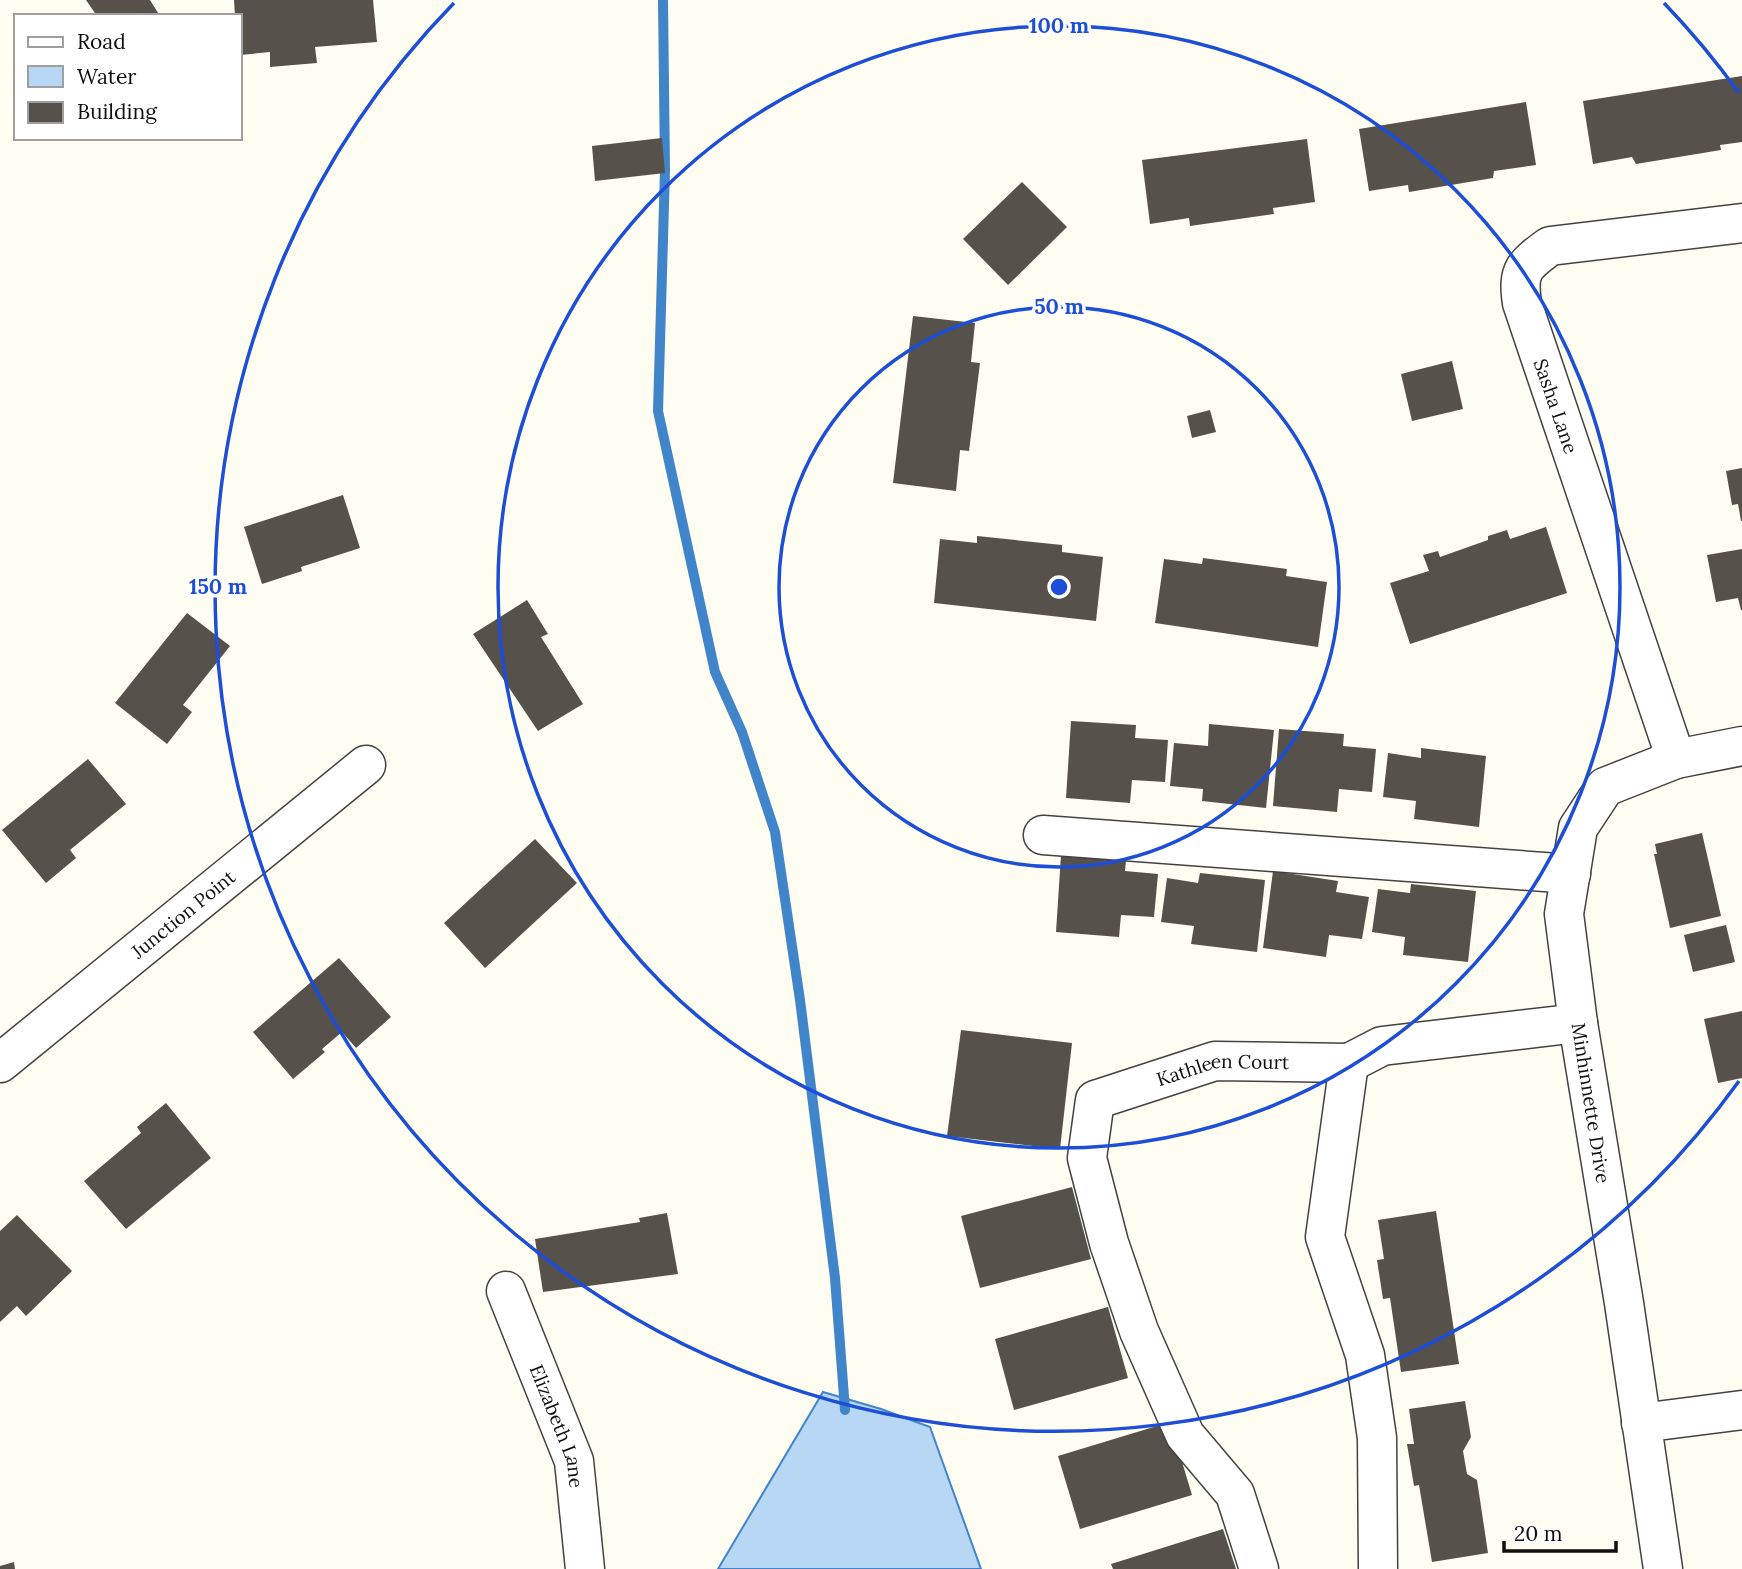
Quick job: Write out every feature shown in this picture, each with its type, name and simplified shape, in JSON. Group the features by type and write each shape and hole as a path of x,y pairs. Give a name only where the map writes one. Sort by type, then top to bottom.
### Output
{"street":[{"name":"Sasha Lane","path":"1676,760 1522,303 1519,283 1524,265 1550,246 1742,223"},
{"name":"Minhinnette Drive","path":"1663,1569 1624,1303 1578,1023 1564,914 1578,828 1605,787 1676,760 1742,746"},
{"name":"Junction Point","path":"0,1063 366,765"},
{"path":"1043,835 1570,874"},
{"path":"1378,1569 1377,1438 1365,1355 1325,1237 1349,1063 1382,1046 1578,1023"},
{"name":"Kathleen Court","path":"1259,1569 1235,1494 1185,1435 1139,1331 1109,1243 1087,1158 1095,1100 1215,1062 1349,1063"},
{"name":"Elizabeth Lane","path":"506,1291 574,1461 585,1569"},
{"path":"1641,1423 1742,1410"}],"water":[{"path":"823,1392 930,1427 981,1569 718,1569"}],"building":[{"path":"86,0 150,0 159,14 96,14"},
{"path":"234,0 373,0 377,42 315,47 317,63 270,67 270,52 242,55 242,14 235,14"},
{"path":"1742,76 1742,142 1720,145 1721,150 1636,164 1632,157 1593,164 1583,101"},
{"path":"1526,102 1536,165 1494,171 1493,178 1409,192 1408,185 1369,191 1359,129"},
{"path":"662,138 665,173 595,181 592,146"},
{"path":"1307,139 1315,202 1273,208 1274,214 1190,226 1189,218 1150,224 1142,160"},
{"path":"1022,182 1067,227 1008,285 963,239"},
{"path":"913,316 975,323 971,362 980,363 969,451 960,450 956,491 893,483"},
{"path":"1452,361 1463,409 1412,421 1401,374"},
{"path":"1210,410 1216,432 1192,438 1187,416"},
{"path":"1742,468 1741,521 1738,504 1732,505 1726,471"},
{"path":"343,495 360,548 301,567 302,571 262,584 244,527"},
{"path":"1546,527 1567,593 1410,644 1390,583 1429,571 1423,555 1438,551 1440,557 1488,540 1488,536 1507,530 1510,539"},
{"path":"977,536 1062,545 1062,552 1103,557 1096,621 934,603 940,539 977,543"},
{"path":"1742,549 1741,610 1738,598 1716,602 1707,555"},
{"path":"1203,558 1287,569 1286,576 1327,582 1318,647 1155,623 1164,559 1202,564"},
{"path":"527,600 548,634 541,637 583,704 538,731 473,634"},
{"path":"187,613 230,646 183,705 192,712 167,744 115,703"},
{"path":"1071,721 1136,725 1135,738 1168,740 1165,782 1132,780 1130,803 1066,798"},
{"path":"1209,724 1274,730 1266,808 1202,801 1203,789 1170,786 1174,743 1208,746"},
{"path":"1279,729 1344,734 1343,746 1376,749 1372,792 1339,789 1337,812 1273,806"},
{"path":"1421,748 1486,756 1479,827 1414,819 1416,801 1383,797 1388,753 1421,758"},
{"path":"88,759 126,804 70,850 76,858 46,883 2,830"},
{"path":"1702,833 1721,916 1670,928 1654,854 1657,854 1655,844"},
{"path":"535,839 577,883 485,968 444,923"},
{"path":"1061,855 1126,860 1125,871 1158,874 1154,917 1121,915 1119,937 1056,932"},
{"path":"1273,871 1338,881 1336,892 1369,897 1362,939 1329,935 1326,957 1263,948"},
{"path":"1200,873 1265,880 1257,952 1191,944 1194,926 1161,922 1167,878 1198,883"},
{"path":"1411,884 1476,891 1468,962 1403,955 1405,937 1372,932 1378,889 1410,893"},
{"path":"1726,925 1735,962 1693,972 1684,935"},
{"path":"339,958 391,1017 356,1048 342,1032 322,1049 325,1052 293,1079 253,1032"},
{"path":"1742,1011 1742,1078 1718,1083 1704,1019"},
{"path":"961,1030 1072,1043 1060,1149 947,1136"},
{"path":"166,1103 211,1158 126,1229 84,1181 141,1133 137,1127"},
{"path":"1072,1187 1091,1259 980,1288 961,1216"},
{"path":"1436,1211 1459,1364 1401,1372 1390,1298 1383,1299 1377,1260 1384,1259 1378,1220"},
{"path":"667,1213 678,1274 543,1292 535,1239 640,1222 639,1218"},
{"path":"17,1215 72,1271 26,1316 17,1306 0,1322 0,1231"},
{"path":"1108,1307 1128,1378 1014,1410 995,1339"},
{"path":"1465,1401 1471,1437 1463,1451 1467,1474 1477,1480 1488,1553 1432,1562 1419,1485 1414,1486 1407,1444 1414,1444 1409,1409"},
{"path":"1170,1422 1192,1495 1080,1529 1058,1456"},
{"path":"1223,1529 1236,1569 1113,1569 1111,1564"},
{"path":"14,1562 15,1569 0,1569 0,1566"}],"waterway":[{"path":"663,0 665,170 658,411 715,672 742,732 775,832 800,1000 835,1278 845,1410"}]}
